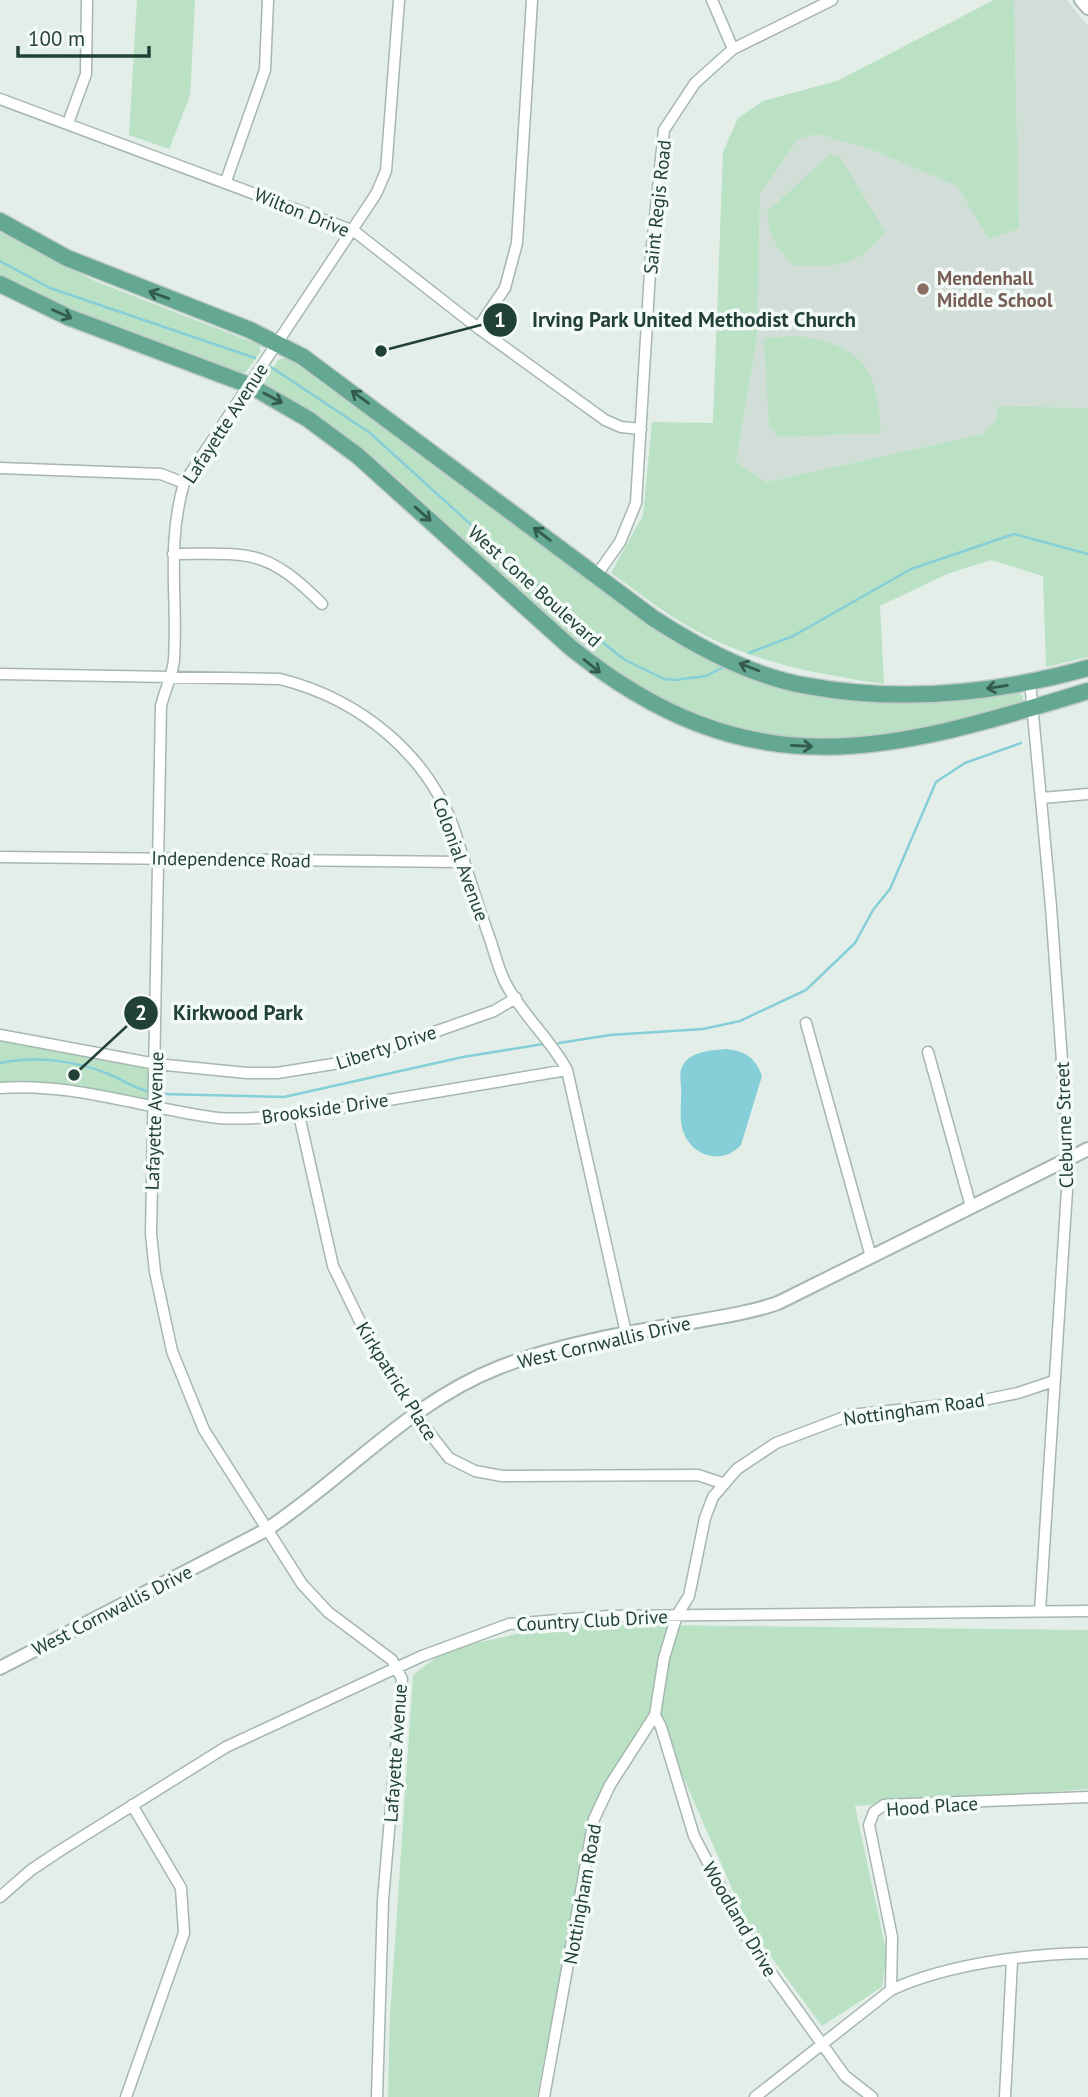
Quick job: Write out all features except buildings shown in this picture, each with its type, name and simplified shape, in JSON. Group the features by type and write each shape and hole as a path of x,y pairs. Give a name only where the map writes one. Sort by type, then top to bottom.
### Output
{"main road":[{"name":"West Cone Boulevard","path":"0,221 80,264 278,343 354,392 653,618 694,644 758,671 807,686 927,695 1030,682 1088,668"},
{"name":"West Cone Boulevard","path":"0,284 68,317 249,385 309,419 358,456 603,674 646,701 679,717 768,743 863,747 915,739 1088,691"}],"street":[{"path":"68,123 86,74 87,0"},
{"path":"226,181 265,70 268,0"},
{"name":"Lafayette Avenue","path":"377,2097 383,1900 402,1679 392,1660 328,1612 302,1584 204,1430 172,1351 159,1295 151,1234 161,706 167,677 174,663 172,534 184,483 354,231 386,171 399,0"},
{"path":"478,328 505,288 517,243 532,0"},
{"path":"712,0 733,49"},
{"name":"Saint Regis Road","path":"596,576 620,542 636,503 652,242 664,131 695,83 733,49 832,0"},
{"path":"1081,0 1088,8"},
{"name":"Wilton Drive","path":"0,99 226,181 354,231 478,328 605,420 621,427 641,429"},
{"path":"0,468 161,474 184,483"},
{"path":"173,554 249,554 273,562 322,604"},
{"name":"Colonial Avenue","path":"0,674 279,680 304,685 369,718 397,742 426,775 445,806 505,983 556,1050 567,1070 626,1333"},
{"name":"Cleburne Street","path":"1030,682 1042,797 1069,1159 1040,1611"},
{"path":"1042,797 1088,794"},
{"name":"Independence Road","path":"0,856 463,862"},
{"name":"Liberty Drive","path":"0,1035 156,1064 247,1073 315,1068 352,1061 495,1011 516,998"},
{"path":"806,1023 871,1257"},
{"path":"928,1052 971,1207"},
{"name":"Brookside Drive","path":"0,1088 46,1088 220,1118 299,1115 567,1070"},
{"name":"Kirkpatrick Place","path":"299,1115 310,1176 333,1266 369,1340 414,1413 449,1458 481,1473 698,1475 722,1483"},
{"name":"West Cornwallis Drive","path":"0,1668 266,1530 414,1413 458,1386 497,1368 548,1351 626,1333 764,1308 1088,1149"},
{"name":"Nottingham Road","path":"544,2097 594,1819 610,1785 654,1715 664,1658 677,1615 689,1596 705,1518 722,1483 753,1456 776,1443 850,1415 974,1402 1018,1393 1054,1381"},
{"name":"Country Club Drive","path":"0,1897 32,1870 230,1745 397,1667 462,1639 509,1624 578,1617 1088,1611"},
{"name":"Woodland Drive","path":"654,1715 661,1727 685,1811 708,1865 767,1971 845,2076 872,2097"},
{"name":"Hood Place","path":"891,1990 892,1937 869,1825 874,1812 884,1805 1088,1797"},
{"path":"126,2097 184,1933 181,1888 132,1805"},
{"path":"755,2097 891,1990 938,1973 1012,1961 1088,1953"},
{"path":"1005,2097 1012,1961"}],"shaded area":[{"name":"Mendenhall Middle School","path":"1014,0 1067,0 1088,26 1088,408 998,406 996,420 983,434 766,482 736,463 757,339 760,194 798,139 817,134 870,149 958,186 989,239 1019,229"}],"green space":[{"path":"137,0 195,0 190,96 169,149 129,135"},
{"path":"994,0 1014,0 1019,229 989,239 957,186 870,149 817,134 798,139 760,194 757,339 736,462 766,482 983,434 996,420 998,406 1088,408 1088,657 1046,667 1043,576 991,560 947,574 880,606 884,684 793,667 727,646 681,622 611,573 643,515 652,422 713,423 723,152 738,118 763,101 837,81"},
{"path":"830,154 840,157 885,232 865,252 844,263 793,265 774,241 767,212"},
{"path":"0,232 95,281 260,345 260,352 246,372 238,373 87,317 0,277"},
{"path":"798,336 839,347 864,365 876,392 881,433 779,437 769,426 764,338"},
{"path":"287,358 323,381 691,649 884,701 933,702 1017,692 1023,696 1023,702 948,723 898,733 821,739 741,728 671,702 607,665 549,619 381,464 307,408 265,385 265,379 279,359"},
{"path":"0,1041 148,1069 148,1099 32,1082 0,1083"},
{"path":"560,1624 1088,1630 1088,1789 855,1806 887,1955 882,1987 822,2026 749,1927 659,1722 630,1744 591,1814 537,2097 388,2097 390,2016 413,1675 446,1650"}],"water":[{"path":"726,1049 748,1056 762,1076 741,1145 724,1155 706,1155 691,1145 682,1127 681,1071 685,1062 694,1055"}],"waterway":[{"path":"0,261 50,288 255,358"},
{"path":"271,367 370,433 587,630 625,660 664,679 675,680 706,676 724,667"},
{"path":"749,653 793,636 911,569 1014,534 1088,554"},
{"path":"559,1043 610,1035 703,1029 740,1021 806,990 855,943 873,910 890,889 936,782 965,763 1021,743"},
{"path":"162,1094 284,1097 463,1057 543,1044"},
{"path":"0,1063 28,1060 72,1063 100,1071 147,1091"}],"place":[{"name":"Mendenhall Middle School","path":"923,289"},
{"name":"Irving Park United Methodist Church","path":"381,351"},
{"name":"Kirkwood Park","path":"74,1075"}]}
